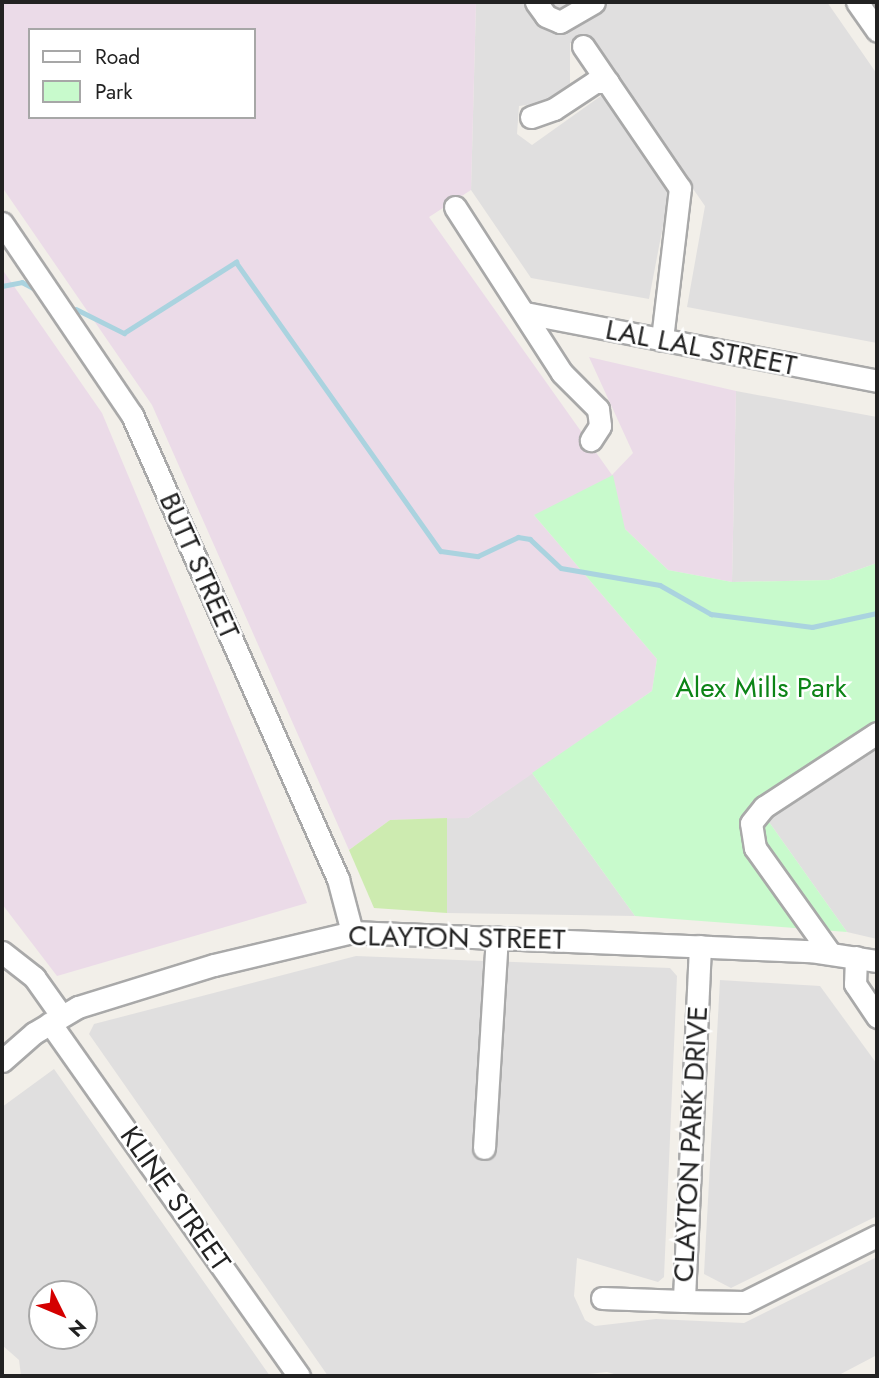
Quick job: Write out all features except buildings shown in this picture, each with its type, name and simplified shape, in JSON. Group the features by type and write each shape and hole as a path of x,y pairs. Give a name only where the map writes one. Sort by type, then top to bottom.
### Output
{"street":[{"path":"536,2 547,16 560,22 594,2"},
{"path":"857,2 877,31"},
{"path":"583,46 680,188 662,340"},
{"path":"531,117 554,109 595,82 608,82"},
{"path":"455,207 565,376 598,410 600,426 591,440"},
{"name":"BUTT STREET","path":"2,223 131,415 338,879 352,932"},
{"name":"LAL LAL STREET","path":"525,313 877,381"},
{"path":"830,953 755,848 750,828 760,810 877,733"},
{"name":"CLAYTON STREET","path":"2,1061 56,1019 214,965 352,932 830,953 877,961"},
{"path":"484,1148 497,937"},
{"name":"CLAYTON PARK DRIVE","path":"700,946 684,1301 745,1302 877,1236"},
{"name":"KLINE STREET","path":"2,952 34,977 56,1019 299,1376"},
{"path":"856,957 855,984 877,1017"},
{"path":"603,1298 684,1301"}],"shaded area":[{"path":"2,2 476,2 471,190 429,217 612,475 633,453 589,357 736,391 732,582 668,570 625,529 534,515 657,659 652,691 468,818 390,820 349,850 152,405 2,187"},
{"path":"476,2 827,2 877,74 877,343 687,307 705,206 592,44 570,43 570,89 547,102 519,106 517,134 532,145 605,93 671,184 649,299 531,278 471,190"},
{"path":"2,269 102,413 307,903 57,976 2,904"},
{"path":"736,391 877,417 877,563 829,580 732,582"},
{"path":"877,740 877,939 847,932 764,815"},
{"path":"532,773 635,916 447,913 447,818 468,818"},
{"path":"356,956 670,968 677,976 664,1277 658,1282 577,1258 574,1296 585,1320 595,1326 656,1319 744,1323 877,1257 877,1355 837,1376 621,1376 607,1372 569,1376 328,1376 89,1034 94,1024"},
{"path":"720,980 820,986 877,1064 877,1216 731,1288 704,1274"},
{"path":"54,1069 270,1376 21,1376 19,1360 2,1345 2,1107"}],"green space":[{"name":"Alex Mills Park","path":"613,475 625,529 668,570 732,582 829,580 877,563 877,740 764,815 847,932 635,916 532,773 652,691 657,659 534,515"},
{"path":"447,818 447,913 374,908 349,850 390,820"}],"waterway":[{"path":"76,309 124,333 236,262 441,551 478,556 518,537 530,539 561,568 660,585 711,614 812,627 877,613"},
{"path":"2,286 22,282 35,289"}]}
